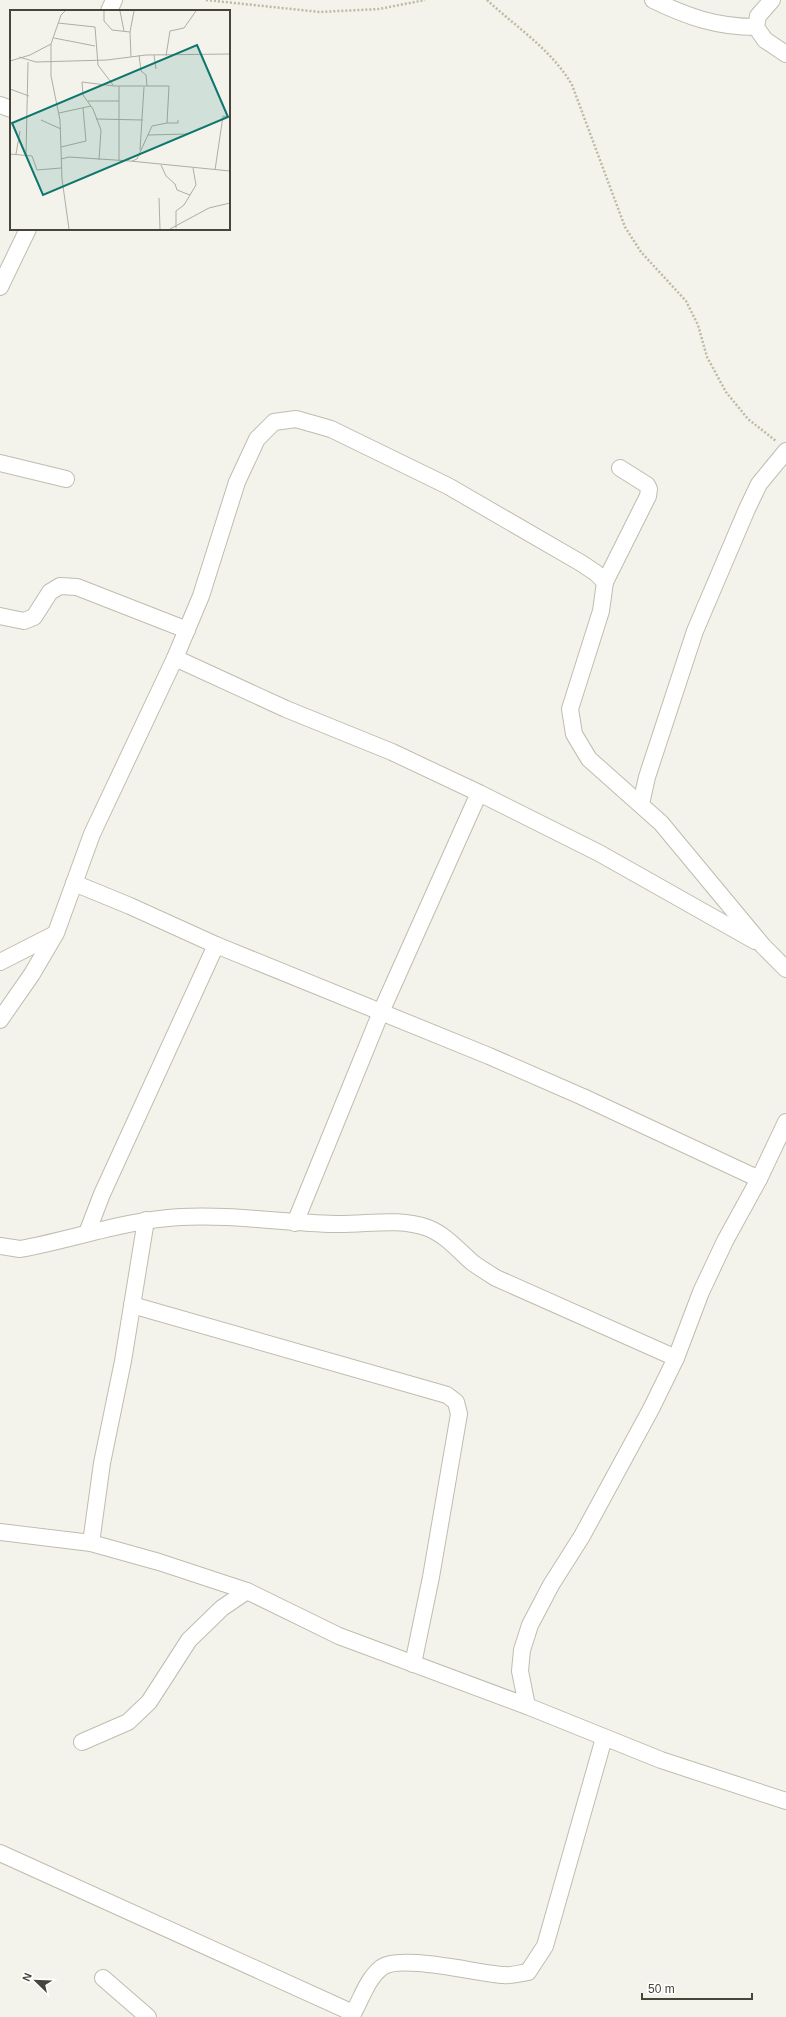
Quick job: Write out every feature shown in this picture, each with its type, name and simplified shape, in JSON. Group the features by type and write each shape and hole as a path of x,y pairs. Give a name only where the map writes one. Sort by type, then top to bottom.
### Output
{"street":[{"path":"109,10 114,0"},
{"path":"653,0 681,14 708,22 733,27 756,27"},
{"path":"772,0 758,16 756,27 765,40 786,54"},
{"path":"0,105 10,108"},
{"path":"0,287 28,230"},
{"path":"0,1020 32,974 56,933 92,834 175,658 201,596 237,482 257,439 274,422 296,419 331,429 448,486 581,563 596,573 605,582"},
{"path":"641,804 677,684 695,631 747,509 759,484 783,447"},
{"path":"0,463 66,479"},
{"path":"620,468 647,485 649,489 648,496 605,582 601,611 570,709 574,734 589,760 661,823 763,946 786,970"},
{"path":"0,616 24,621 34,617 50,592 60,586 77,587 187,630"},
{"path":"175,658 286,708 392,752 479,793 599,853 763,946"},
{"path":"295,1223 381,1012 479,793"},
{"path":"74,883 130,906 216,945 583,1096 759,1179"},
{"path":"0,962 56,933"},
{"path":"87,1233 102,1194 216,945"},
{"path":"527,1706 520,1670 522,1650 530,1625 551,1586 582,1536 676,1358 701,1292 725,1241 759,1179 786,1122"},
{"path":"0,1246 20,1249 57,1242 87,1233 146,1220 181,1217 354,1225 388,1222 410,1223 429,1228 449,1241 473,1263 496,1278 676,1358"},
{"path":"90,1543 102,1462 123,1361 146,1220"},
{"path":"132,1305 258,1339 447,1395 456,1402 459,1414 431,1577 413,1664"},
{"path":"0,1532 90,1543 159,1562 247,1591 338,1636 527,1706 604,1738 708,1777 786,1800"},
{"path":"82,1742 128,1722 149,1702 189,1640 222,1608 247,1591"},
{"path":"0,1853 352,2015 370,1979 382,1967 396,1963 424,1964 505,1975 528,1972 545,1946 604,1738"},
{"path":"103,1978 148,2017"}],"path":[{"path":"206,0 320,12 379,9 425,0"},
{"path":"487,0 549,55 563,70 572,85 625,226 641,252 686,302 698,325 706,357 726,392 748,419 783,447"}]}
